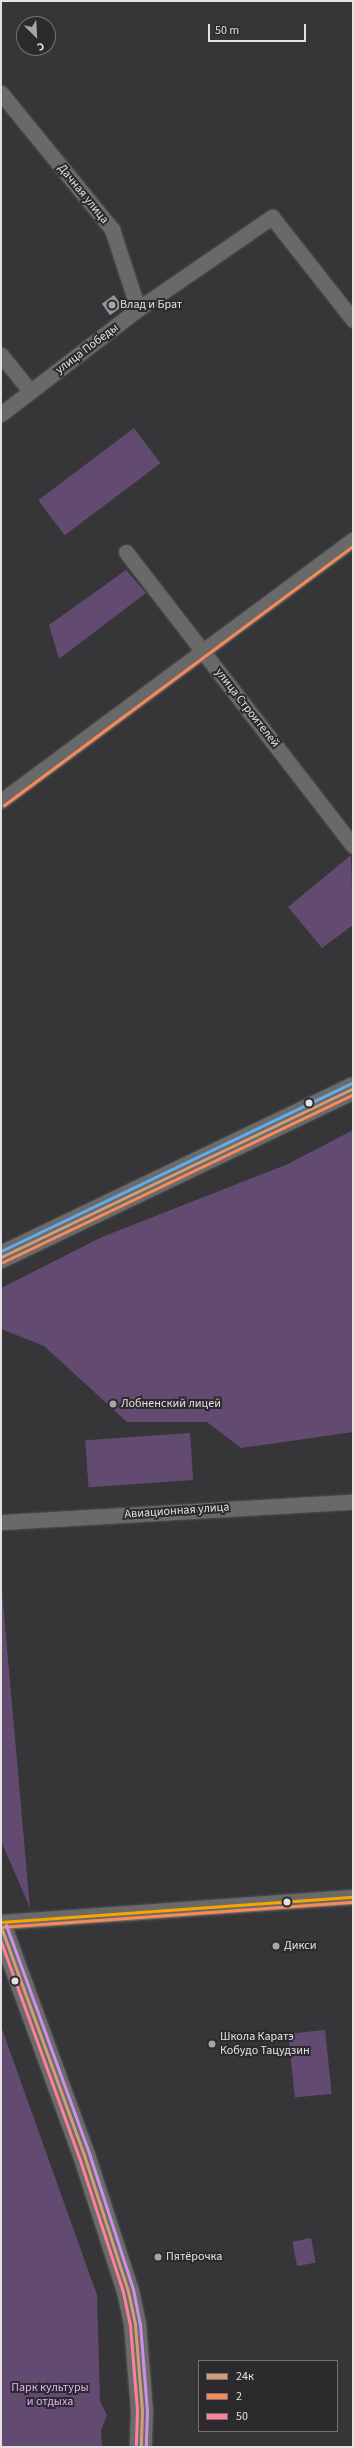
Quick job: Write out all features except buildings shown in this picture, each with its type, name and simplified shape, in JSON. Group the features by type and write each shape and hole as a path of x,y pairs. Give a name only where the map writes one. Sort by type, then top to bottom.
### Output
{"main road":[{"path":"1,1257 353,1088"},
{"path":"1,1927 84,2155 126,2285 135,2324 142,2411 142,2447"}],"street":[{"name":"Дачная улица","path":"1,93 112,229 138,309"},
{"name":"улица Победы","path":"1,414 138,309 272,216 353,320"},
{"path":"1,355 30,391"},
{"path":"1,801 204,652 353,540"},
{"name":"улица Строителей","path":"126,552 353,846"},
{"name":"Авиационная улица","path":"1,1522 353,1502"},
{"path":"1,1922 353,1897"}],"green space":[{"path":"134,428 160,463 65,535 38,500"},
{"path":"126,570 146,593 59,659 49,625"},
{"path":"351,855 353,925 322,948 288,907"},
{"path":"353,1130 353,1432 241,1448 207,1422 127,1422 44,1346 1,1329 1,1288 102,1237 288,1164"},
{"path":"190,1433 193,1480 89,1487 85,1440"},
{"path":"1,1580 30,1908 1,1841"},
{"name":"Парк культуры и отдыха","path":"1,2026 97,2295 100,2401 107,2415 101,2430 102,2447 1,2447"},
{"path":"325,2030 332,2094 295,2098 288,2034"},
{"path":"311,2238 316,2263 297,2266 292,2242"}],"transit line":[{"name":"2","path":"4,805 353,546"},
{"path":"1,1251 351,1083"},
{"name":"24к","path":"1,1257 353,1088"},
{"name":"2","path":"3,1262 353,1094"},
{"path":"1,1922 353,1897"},
{"name":"2","path":"1,1927 353,1902"},
{"path":"6,1925 89,2153 133,2289 140,2324 147,2411 146,2447"},
{"name":"24к","path":"1,1927 84,2155 128,2291 135,2324 142,2411 141,2447"},
{"name":"50","path":"1,1942 79,2157 123,2292 130,2325 137,2411 136,2447"}],"place":[{"name":"Влад и Брат","path":"112,305"},
{"name":"Лобненский лицей","path":"113,1404"},
{"name":"Дикси","path":"276,1946"},
{"name":"Школа Каратэ Кобудо Тацудзин","path":"212,2044"},
{"name":"Пятёрочка","path":"158,2257"}]}
